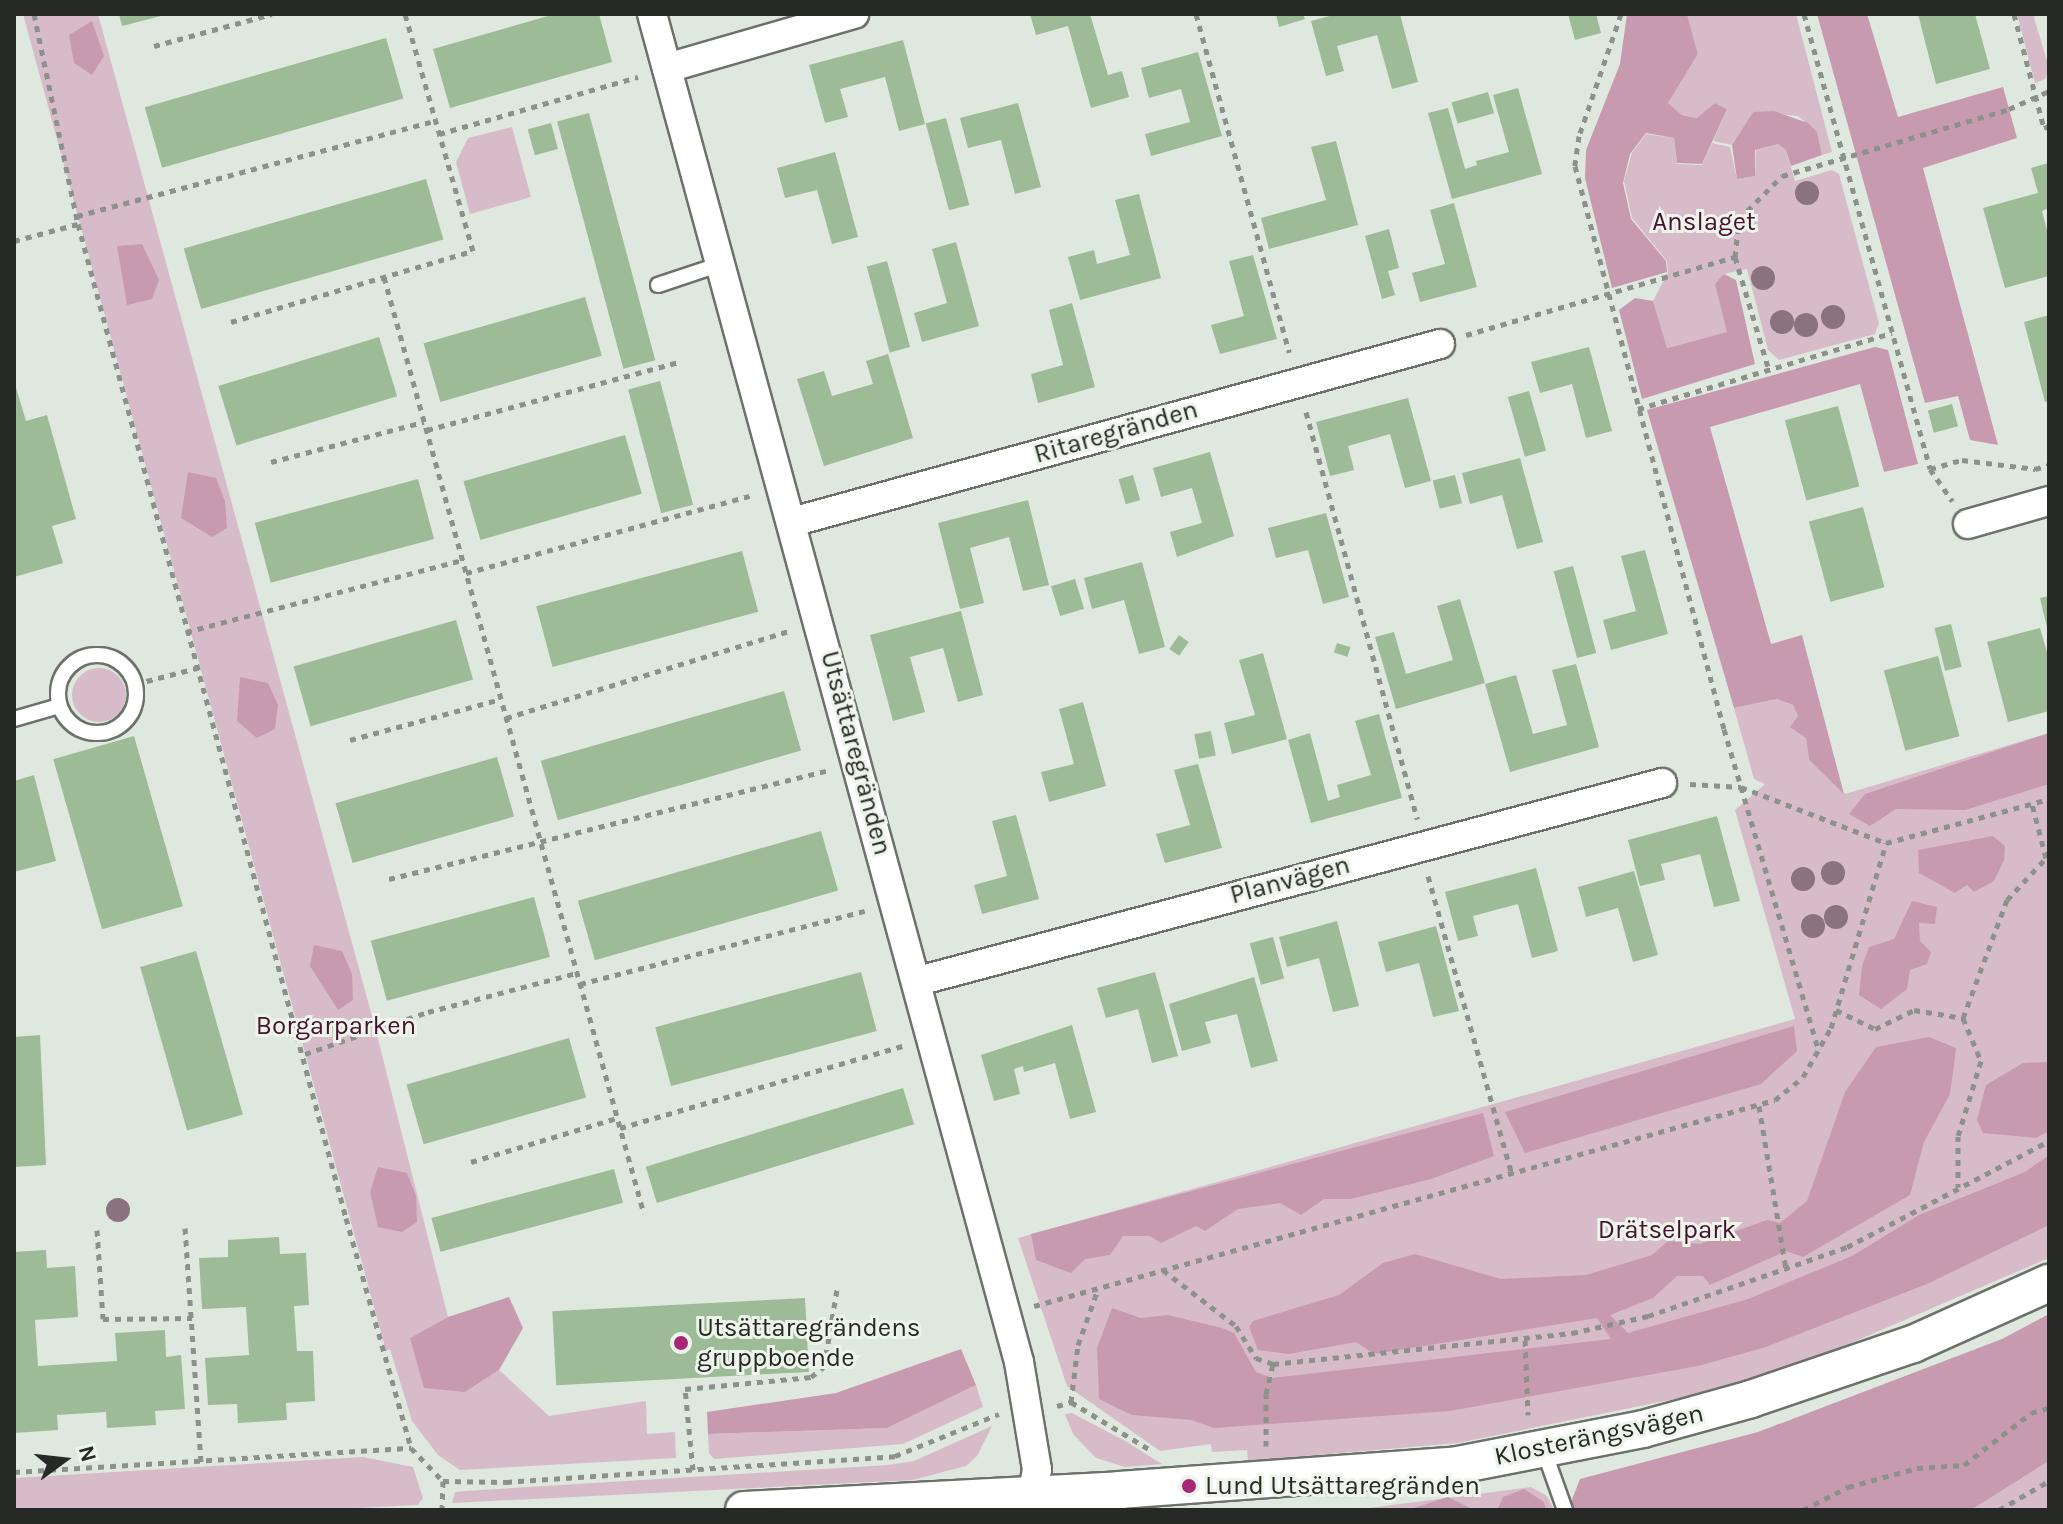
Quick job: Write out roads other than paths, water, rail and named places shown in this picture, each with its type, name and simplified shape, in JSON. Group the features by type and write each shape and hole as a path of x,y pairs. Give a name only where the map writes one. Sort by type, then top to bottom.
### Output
{"street":[{"name":"Utsättaregränden","path":"652,14 934,1036 1005,1310 1033,1435 1032,1503"},
{"path":"667,68 854,14"},
{"name":"Ritaregränden","path":"792,522 1440,344"},
{"path":"1968,524 2049,501"},
{"name":"Planvägen","path":"918,981 1423,844 1662,783"},
{"name":"Klosterängsvägen","path":"744,1510 1032,1503 1269,1480 1389,1473 1537,1450 1751,1399 1913,1344 2049,1283"}],"lane":[{"path":"658,285 721,264"},
{"path":"87,656 111,657 135,684 133,711 114,730 87,732 75,727 59,706 59,681 75,661 87,656"},
{"path":"14,719 59,706"},
{"path":"1537,1450 1565,1510"}],"place":[{"name":"Utsättaregrändens gruppboende","path":"681,1343"},
{"name":"Lund Utsättaregränden","path":"1189,1486"}],"park label":[{"name":"Anslaget","path":"1704,222"},
{"name":"Borgarparken","path":"336,1026"},
{"name":"Drätselpark","path":"1667,1230"}]}
